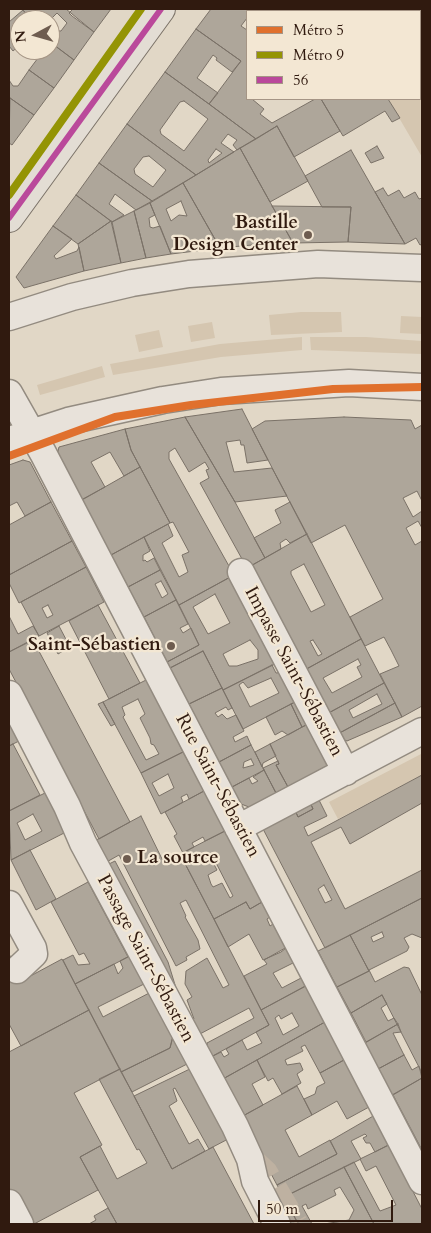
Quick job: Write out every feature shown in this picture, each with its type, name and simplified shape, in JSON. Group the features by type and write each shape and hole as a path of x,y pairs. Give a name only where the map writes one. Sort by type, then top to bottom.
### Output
{"main road":[{"path":"9,218 161,9"}],"street":[{"path":"12,312 132,283 244,268 318,264 422,268"},
{"path":"20,436 94,414 221,390 349,383 422,387"},
{"name":"Rue Saint-Sébastien","path":"9,393 20,436 238,828 422,1181"},
{"name":"Impasse Saint-Sébastien","path":"241,572 346,772"},
{"name":"Passage Saint-Sébastien","path":"9,694 68,806 83,844 235,1126 250,1159 255,1182 277,1224"},
{"path":"238,828 422,731"},
{"path":"9,904 33,948 34,954 17,970"},
{"path":"9,1203 20,1224"}],"shaded area":[{"path":"422,9 422,157 389,100 421,100 421,10 335,10"},
{"path":"301,312 341,312 342,332 271,335 269,315"},
{"path":"401,316 422,317 422,334 400,333"},
{"path":"212,322 215,338 191,342 188,326"},
{"path":"159,330 163,347 139,352 135,335"},
{"path":"302,337 302,350 221,357 113,375 110,364 220,344"},
{"path":"310,337 366,337 422,341 422,354 311,350"},
{"path":"102,366 105,377 40,395 37,385"},
{"path":"421,754 422,775 338,819 329,802"}],"building":[{"path":"66,9 94,32 74,60 60,50 60,31 67,23 60,16 60,10 23,10"},
{"path":"73,9 111,9 94,32 69,13"},
{"path":"211,9 310,9 246,10 246,19 241,26 246,29 246,100 253,100 264,109 260,114 272,123 313,100 322,100 340,131 294,157 277,126 256,139 209,104 241,61 196,29"},
{"path":"10,21 10,47 9,46"},
{"path":"196,29 241,61 232,72 216,60 217,58 213,55 197,78 218,93 209,104 165,72"},
{"path":"60,50 74,60 54,88 29,70 36,60 60,60"},
{"path":"29,70 54,88 34,115 9,99 9,80 13,86 18,86"},
{"path":"165,72 256,139 237,150 233,145 237,140 228,134 221,143 234,152 196,175 127,124","holes":["184,101 208,119 184,151 161,134 160,130 180,102","216,149 222,153 209,163 208,160"]},
{"path":"10,98 34,115 12,145 9,143"},
{"path":"322,100 389,100 400,118 392,122 385,111 343,136"},
{"path":"127,124 196,175 152,201 99,163","holes":["149,156 166,170 153,187 135,174 134,169 143,157"]},
{"path":"277,126 308,181 270,202 240,148"},
{"path":"377,146 384,158 371,163 365,153"},
{"path":"240,148 293,243 289,240 283,243 280,239 270,244 268,241 262,245 260,242 252,245 220,248 183,183"},
{"path":"351,150 405,244 348,242 351,207 322,207 305,176"},
{"path":"99,163 152,201 136,210 115,194 109,204 124,215 112,222 76,195"},
{"path":"183,183 220,248 171,254 150,203","holes":["181,201 187,216 179,215 171,221 166,209"]},
{"path":"383,188 388,196 399,190 404,198 415,192 419,199 422,198 422,244 420,245 416,238 405,244 375,192"},
{"path":"76,195 111,221 78,244 53,226"},
{"path":"150,203 155,215 149,218 150,227 160,226 171,254 146,258 134,211"},
{"path":"272,206 351,207 348,242 293,243"},
{"path":"134,211 146,258 121,263 112,222"},
{"path":"111,221 121,263 84,271 78,244"},
{"path":"53,226 72,239 54,256 56,259 77,251 79,247 84,271 24,288 16,277"},
{"path":"242,409 268,460 247,463 244,445 241,445 240,440 226,442 234,472 272,468 287,496 235,502 185,417"},
{"path":"185,417 235,502 265,558 247,568 200,483 209,478 206,470 209,469 205,462 189,472 175,448 169,452 169,459 234,575 179,605 144,537 168,524 173,536 162,543 179,577 188,572 182,555 189,552 173,522 170,523 131,450 125,429"},
{"path":"344,417 411,420 415,429 422,425 422,501 417,491 403,498 413,517 422,511 422,528 418,521 406,528 415,545 422,541 422,706 402,717 380,674 399,666 391,650 384,637 365,646 350,617 383,599 345,525 311,543 252,429 265,421"},
{"path":"125,429 131,450 140,467 124,476 110,452 91,462 105,487 81,500 57,455 59,447"},
{"path":"23,460 30,462 51,502 25,516 17,502 9,506 9,465"},
{"path":"140,467 170,523 111,555 82,500"},
{"path":"51,502 72,541 9,575 9,525"},
{"path":"290,502 307,534 290,543 286,539 280,543 281,549 265,558 254,538 281,523 275,510"},
{"path":"307,534 361,639 301,672 247,568","holes":["304,564 325,605 311,612 291,574 291,571","313,640 322,654 318,656 310,641"]},
{"path":"144,537 150,551 143,555 143,561 147,562 154,558 160,570 128,587 111,555"},
{"path":"72,541 86,567 19,603 9,583 9,575"},
{"path":"86,567 104,602 39,636 21,602","holes":["48,605 53,615 47,618 42,608"]},
{"path":"160,570 176,600 144,617 128,587","holes":["161,581 168,594 162,598 155,584"]},
{"path":"234,575 275,664 223,690 203,651 170,668 167,662 199,645 179,605","holes":["215,594 230,623 208,634 193,607","250,640 258,650 258,659 237,666 229,666 223,654"]},
{"path":"176,600 188,624 180,628 183,633 191,628 199,645 167,662 144,617"},
{"path":"98,605 140,683 109,699 69,621"},
{"path":"9,616 18,634 33,626 39,636 9,652"},
{"path":"59,626 70,647 58,654 47,633"},
{"path":"361,639 384,683 323,716 301,672","holes":["358,659 361,665 357,667 362,677 332,693 323,678"]},
{"path":"33,640 130,822 99,839 9,669 9,652"},
{"path":"203,651 222,688 189,704 170,668"},
{"path":"272,665 276,673 285,672 299,700 243,729 223,690","holes":["271,678 279,693 250,707 239,685 243,682 248,688"]},
{"path":"148,679 183,752 141,773 103,702","holes":["138,699 145,714 140,718 151,744 154,745 159,754 146,760 123,717 125,715 122,707"]},
{"path":"384,683 395,703 334,736 323,716","holes":["377,694 382,704 353,718 349,710"]},
{"path":"222,688 232,708 228,710 226,707 215,713 218,717 222,714 227,719 236,715 244,731 233,737 235,742 247,736 251,745 219,762 189,704"},
{"path":"299,700 310,723 302,727 291,704"},
{"path":"103,702 115,724 111,726 98,704"},
{"path":"395,703 402,717 347,741 334,736"},
{"path":"291,704 302,727 288,735 282,731 275,735 266,717"},
{"path":"9,718 21,740 9,746"},
{"path":"310,723 330,764 288,787 276,765 279,764 270,744"},
{"path":"13,744 40,795 9,811 9,746"},
{"path":"270,744 276,756 263,763 262,767 255,752"},
{"path":"251,745 264,770 232,787 219,762","holes":["251,759 254,765 243,768 244,762"]},
{"path":"183,752 204,791 189,799 187,794 181,797 183,802 161,814 141,773","holes":["168,774 174,788 159,796 152,783"]},
{"path":"278,761 279,764 276,765 288,787 276,793 263,768"},
{"path":"264,770 276,793 249,807 241,804 232,787 249,778 252,784 258,781 253,777"},
{"path":"422,775 422,803 350,844 341,827 311,842 345,909 422,870 422,898 325,948 262,827 295,810 298,817 313,809 310,802 318,798 327,816 304,827 308,836","holes":["324,885 332,900 325,903 318,889"]},
{"path":"49,791 70,830 11,860 9,811","holes":["33,814 42,831 25,840 17,823"]},
{"path":"204,791 225,831 205,841 203,837 192,843 194,847 183,853 174,836 177,834 165,812"},
{"path":"310,802 313,809 298,817 295,810"},
{"path":"141,816 164,863 180,854 269,1025 209,1058 207,1043 254,1018 249,1008 198,1035 190,1021 194,1019 187,1000 192,997 185,984 186,971 207,958 223,988 229,985 186,900 180,903 185,917 198,940 200,949 186,957 187,960 176,966 119,855 103,864 105,866 115,861 168,962 176,988 89,844"},
{"path":"225,831 262,902 250,909 246,902 214,919 180,854","holes":["212,855 233,896 230,898 222,883 213,887 211,884 208,875 217,870 210,857"]},
{"path":"30,850 56,899 36,910 11,860"},
{"path":"88,882 128,957 75,984 63,960 73,955 78,965 90,964 84,953 79,955 51,902"},
{"path":"422,898 422,938 412,934 404,938 409,947 407,951 369,970 375,982 404,967 409,968 422,995 422,1073 382,995 351,1013 337,987 369,971 350,935","holes":["382,932 384,937 373,942 371,937"]},
{"path":"246,902 250,909 262,902 270,917 267,919 270,926 273,924 286,948 281,952 263,960 249,934 228,947 214,919"},
{"path":"350,935 369,971 337,987 318,951"},
{"path":"287,947 295,962 273,973 282,988 303,977 307,985 261,1010 244,976 267,964 264,960"},
{"path":"135,953 150,981 98,1007 103,1017 155,990 175,1028 170,1048 121,1072 75,984 114,964 118,974 123,968 120,961"},
{"path":"9,954 23,980 62,959 89,1010 21,1046 9,1024"},
{"path":"306,986 325,1022 221,1080 209,1058 221,1052 224,1057 229,1054 226,1049 242,1040 247,1050 262,1043 256,1032 269,1025 261,1010","holes":["292,1013 299,1026 283,1035 275,1018 279,1015 281,1019"]},
{"path":"382,995 387,1004 381,1008 388,1021 394,1018 398,1024 366,1042 351,1013"},
{"path":"89,1010 120,1069 74,1093 102,1145 80,1157 98,1190 34,1224 27,1224 9,1190 9,1052"},
{"path":"325,1022 344,1060 320,1073 305,1045 301,1047 303,1051 285,1060 287,1065 300,1063 303,1070 297,1074 301,1083 282,1094 273,1078 268,1081 257,1060"},
{"path":"398,1024 401,1032 393,1033 404,1055 378,1069 365,1043"},
{"path":"175,1028 193,1061 132,1092 121,1072 170,1048"},
{"path":"404,1055 412,1070 419,1066 422,1078 392,1095 378,1069"},
{"path":"257,1060 265,1077 252,1084 263,1105 241,1117 221,1080"},
{"path":"344,1060 369,1107 347,1119 337,1101 312,1115 304,1099 315,1094 317,1087 325,1083 320,1073"},
{"path":"196,1066 232,1137 209,1149 175,1088 173,1089 177,1101 169,1106 189,1144 198,1139 205,1151 172,1169 134,1096"},
{"path":"120,1069 172,1169 213,1147 254,1224 117,1224 80,1157 100,1146 117,1179 147,1163 139,1149 137,1150 99,1079"},
{"path":"422,1078 422,1150 393,1095"},
{"path":"297,1086 312,1115 285,1130 299,1157 330,1140 337,1154 277,1185 241,1117"},
{"path":"375,1115 390,1144 375,1152 370,1143 366,1143 363,1138 367,1136 365,1134 351,1141 361,1159 284,1197 277,1185 337,1154 330,1141"},
{"path":"389,1145 422,1209 422,1224 374,1224 344,1167 354,1162 380,1211 396,1205 376,1166 366,1171 360,1159"},
{"path":"344,1167 374,1224 324,1224 349,1220 354,1210 340,1187 334,1190 336,1195 308,1209 306,1204 302,1206 312,1224 298,1224 284,1197"},
{"path":"286,1201 298,1223 287,1224 277,1206"},
{"path":"108,1208 117,1224 89,1224 96,1220 94,1216"}],"tunnel":[{"path":"250,1159 265,1173 295,1224"}],"metro line":[{"name":"9","path":"9,195 141,9"},
{"name":"5","path":"9,456 115,417 191,405 333,389 422,387"}],"transit line":[{"name":"56","path":"9,218 161,9"}],"place":[{"name":"Bastille Design Center","path":"308,235"},
{"name":"Saint-Sébastien","path":"171,646"},
{"name":"La source","path":"127,859"}]}
